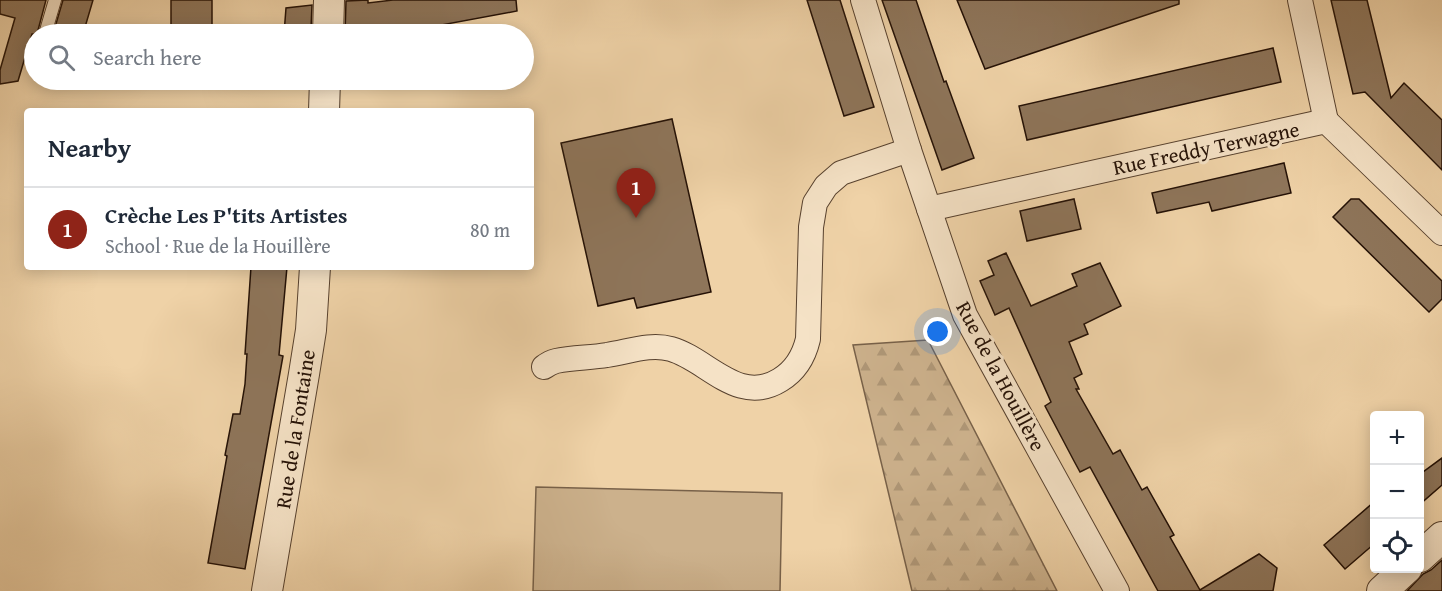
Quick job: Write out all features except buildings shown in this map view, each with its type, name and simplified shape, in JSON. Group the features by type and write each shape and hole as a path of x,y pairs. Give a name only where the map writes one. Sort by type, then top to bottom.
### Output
{"street":[{"path":"328,24 329,0"},
{"name":"Rue de la Houillère","path":"862,0 909,150 965,315 1117,591"},
{"path":"1300,0 1326,122"},
{"path":"324,108 325,90"},
{"name":"Rue Freddy Terwagne","path":"929,209 1326,122 1442,233"},
{"path":"544,367 556,361 654,346 686,355 730,382 753,387 777,382 794,368 806,349 811,227 815,203 826,186 841,173 909,150"},
{"name":"Rue de la Fontaine","path":"267,591 311,330 315,270"},
{"path":"1424,553 1442,537"},
{"path":"1382,591 1402,573"}],"lane":[{"path":"48,24 55,0"}],"green space":[{"path":"928,340 1057,591 912,591 853,345"},
{"path":"536,487 782,493 780,591 533,591"}],"place":[{"name":"Crèche Les P'tits Artistes","path":"636,218"}]}
